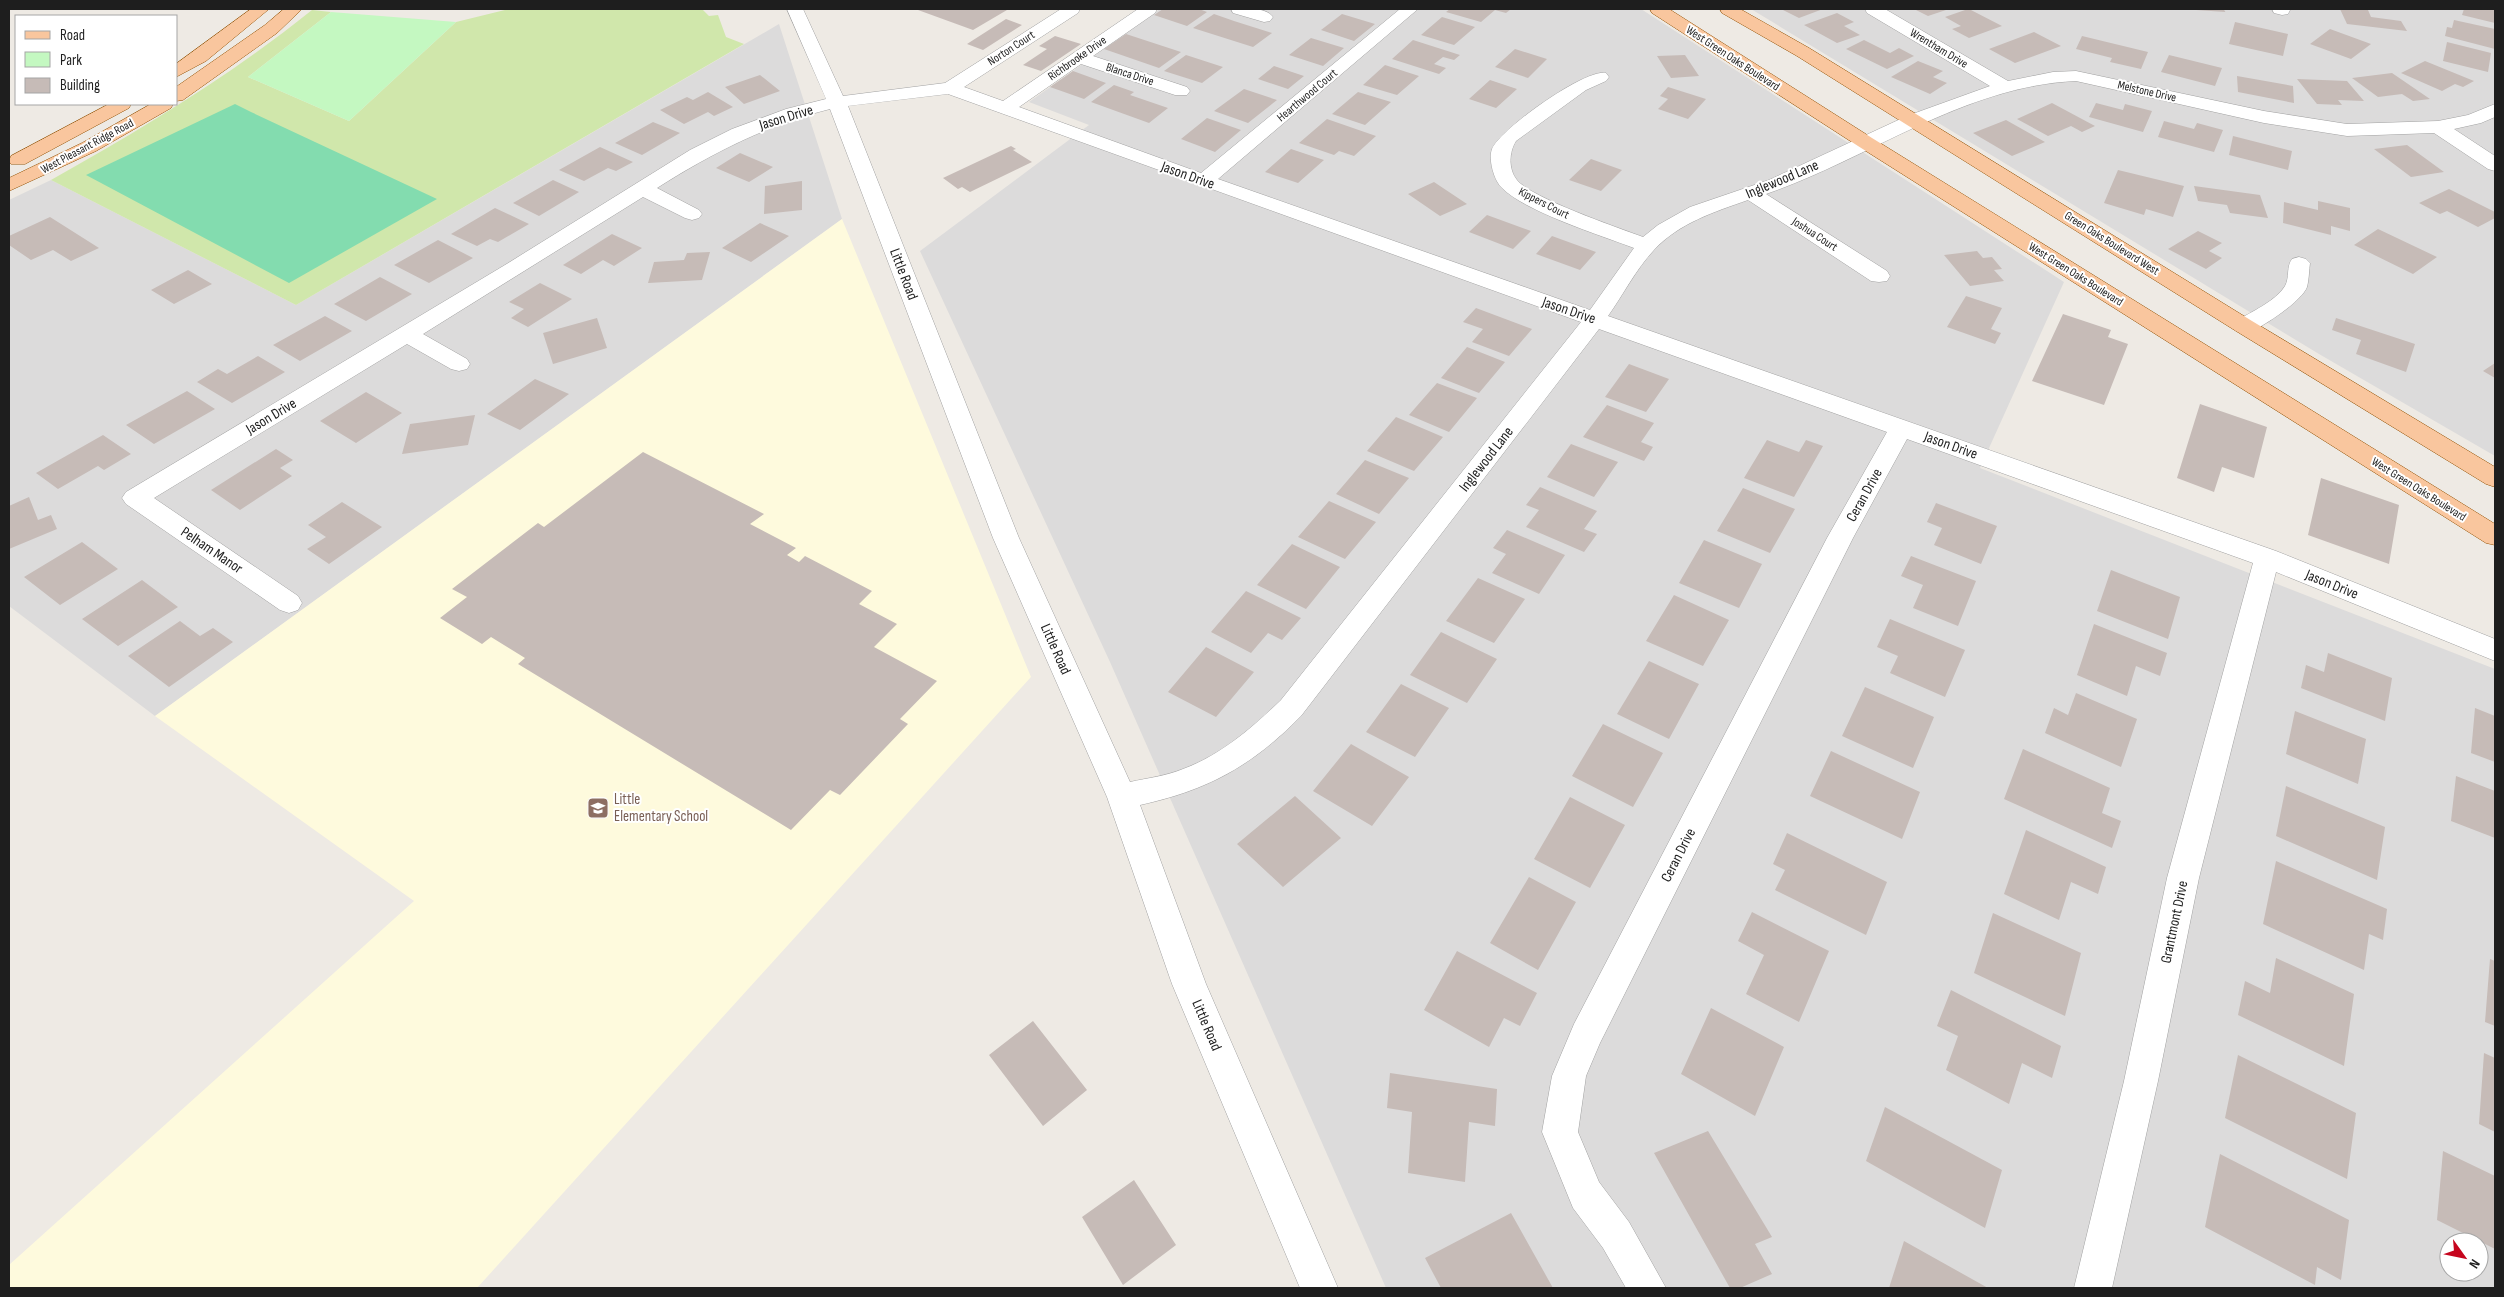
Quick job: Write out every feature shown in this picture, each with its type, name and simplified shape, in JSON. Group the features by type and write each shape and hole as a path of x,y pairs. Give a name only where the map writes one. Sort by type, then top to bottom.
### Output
{"main road":[{"path":"178,71 200,57 261,9"},
{"path":"178,95 271,30 294,9"},
{"name":"West Green Oaks Boulevard","path":"1658,9 1865,142 2495,536"},
{"name":"Green Oaks Boulevard West","path":"1728,9 1914,120 2244,326 2495,478"},
{"name":"West Pleasant Ridge Road","path":"9,165 120,105"},
{"name":"West Pleasant Ridge Road","path":"9,186 89,147 162,105"}],"street":[{"name":"Little Road","path":"795,9 837,102 1006,538 1122,797 1189,984 1318,1288"},
{"name":"Norton Court","path":"950,88 1072,9"},
{"name":"Richbrooke Drive","path":"1005,108 1149,9"},
{"path":"1239,9 1264,17"},
{"name":"Hearthwood Court","path":"1204,181 1410,9"},
{"name":"Wrentham Drive","path":"1872,9 2005,87"},
{"name":"Blanca Drive","path":"1079,57 1181,91"},
{"name":"Melstone Drive","path":"1865,142 1914,120 2005,87 2036,80 2076,76 2102,80 2264,118 2332,128 2438,127 2474,119 2495,110"},
{"name":"Kippers Court","path":"1600,77 1580,86 1509,137 1501,150 1502,167 1509,184 1537,202 1646,246"},
{"name":"Jason Drive","path":"136,498 407,334 697,154 739,132 793,113 837,102 950,88 1204,181 2267,558 2495,650"},
{"path":"2438,127 2495,165"},
{"name":"Inglewood Lane","path":"1122,797 1194,778 1250,747 1273,727 1298,700 1595,319 1646,246 1665,229 1697,211 1776,184 1865,142"},
{"path":"642,188 692,214"},
{"name":"Joshua Court","path":"1751,193 1879,276"},
{"path":"2244,326 2280,303 2296,287 2299,263"},
{"path":"407,334 459,364"},
{"name":"Ceran Drive","path":"1646,1288 1616,1236 1586,1195 1560,1132 1569,1076 1586,1035 1840,538 1902,427"},
{"name":"Pelham Manor","path":"136,498 289,603"},
{"name":"Grantmont Drive","path":"2092,1288 2141,1080 2183,878 2267,558"}],"shaded area":[{"path":"1160,9 1641,9 2064,282 1980,468 2495,669 2495,1288 1386,1288 1110,662 920,251 1089,125 1029,102"},
{"path":"1751,9 2495,9 2495,456 2319,354"},
{"path":"779,24 842,219 155,716 9,606 9,200 51,180 296,305"},
{"name":"Little Elementary School","path":"842,219 1031,677 477,1288 9,1288 9,1265 414,901 155,716"}],"green space":[{"path":"509,9 702,9 709,16 718,15 726,37 744,44 296,305 51,180 185,101 249,57 312,10 331,12 248,77 349,121 456,22"},
{"path":"331,12 456,22 349,121 248,77"},
{"path":"235,104 437,199 289,283 86,175"}],"building":[{"path":"1163,9 1199,9 1207,12 1187,26 1154,15"},
{"path":"1450,9 1511,9 1506,13 1495,10 1481,22 1446,12"},
{"path":"1781,9 1823,9 1799,18"},
{"path":"1914,9 1949,9 1928,16"},
{"path":"1969,9 2002,26 1969,38 1952,29 1961,26 1945,17"},
{"path":"2223,9 2226,12 2196,10"},
{"path":"2340,9 2368,10 2371,17 2401,21 2407,31 2347,24"},
{"path":"2464,9 2495,9 2495,23 2462,15"},
{"path":"918,10 1007,10 973,30"},
{"path":"1837,13 1854,22 1844,26 1860,35 1837,43 1804,25"},
{"path":"1214,14 1272,33 1253,47 1193,28"},
{"path":"1342,14 1375,24 1354,41 1321,30"},
{"path":"1442,17 1475,27 1454,45 1421,35"},
{"path":"1006,19 1022,25 983,50 967,44"},
{"path":"2454,20 2495,29 2495,49 2445,36 2447,27 2452,28"},
{"path":"2235,22 2288,34 2283,56 2229,44"},
{"path":"2330,29 2371,44 2351,59 2310,44"},
{"path":"2034,32 2061,46 2015,63 1989,49"},
{"path":"1126,34 1181,52 1159,68 1104,49"},
{"path":"1055,36 1081,44 1041,71 1023,65 1047,49 1039,46"},
{"path":"2082,36 2148,52 2141,69 2110,62 2112,58 2076,49"},
{"path":"1311,38 1344,48 1323,66 1289,55"},
{"path":"1413,40 1460,55 1454,60 1443,57 1434,64 1446,68 1439,74 1392,59"},
{"path":"1864,40 1890,53 1899,48 1914,56 1887,69 1846,49"},
{"path":"2447,42 2491,53 2488,72 2443,61"},
{"path":"1515,49 1547,59 1528,78 1495,67"},
{"path":"1186,55 1223,67 1202,83 1164,71"},
{"path":"1685,55 1699,76 1671,78 1657,56"},
{"path":"2169,55 2222,68 2215,86 2161,72"},
{"path":"1918,61 1943,71 1933,77 1947,83 1930,94 1891,77"},
{"path":"2425,61 2474,81 2463,87 2455,84 2442,91 2401,73"},
{"path":"1385,65 1419,76 1397,95 1363,85"},
{"path":"1274,66 1304,76 1288,89 1258,79"},
{"path":"1073,71 1106,83 1084,99 1050,87"},
{"path":"2392,73 2430,99 2413,101 2402,94 2378,97 2352,78"},
{"path":"760,75 780,91 744,104 725,87"},
{"path":"2237,76 2293,86 2294,103 2238,92"},
{"path":"2297,79 2347,81 2364,101 2338,100 2342,105 2317,104"},
{"path":"1490,80 1517,89 1496,108 1469,99"},
{"path":"1114,85 1134,92 1130,95 1168,108 1149,123 1091,102"},
{"path":"1668,87 1706,99 1688,119 1658,109 1668,99 1660,96"},
{"path":"1244,89 1277,100 1248,123 1214,111"},
{"path":"708,92 733,107 714,116 708,112 684,124 660,110 687,97 693,100"},
{"path":"1358,92 1391,102 1365,125 1332,114"},
{"path":"2052,103 2095,126 2082,132 2071,126 2048,136 2017,119"},
{"path":"2096,103 2123,110 2125,104 2152,111 2143,132 2089,117"},
{"path":"1207,118 1241,130 1215,152 1181,139"},
{"path":"1327,119 1376,136 1354,156 1339,151 1334,155 1299,143"},
{"path":"2006,120 2045,142 2012,156 1973,133"},
{"path":"2164,121 2194,129 2197,123 2223,130 2214,152 2158,137"},
{"path":"653,122 680,133 642,155 615,143"},
{"path":"2233,136 2292,151 2288,170 2229,155"},
{"path":"2407,145 2444,172 2411,177 2374,149"},
{"path":"1011,146 1016,149 1013,150 1032,162 970,192 962,187 958,189 943,178"},
{"path":"600,147 633,162 616,171 608,168 584,181 559,170"},
{"path":"1291,149 1324,160 1298,183 1265,172"},
{"path":"740,153 773,167 749,182 716,168"},
{"path":"1591,159 1622,170 1601,191 1569,180"},
{"path":"2118,170 2184,186 2173,217 2146,209 2144,215 2104,203"},
{"path":"553,180 579,192 539,216 513,203"},
{"path":"802,181 802,210 764,214 765,186"},
{"path":"1434,182 1467,204 1440,216 1408,194"},
{"path":"2194,186 2260,195 2268,218 2230,213 2227,205 2198,201"},
{"path":"2449,189 2495,212 2495,218 2478,227 2447,211 2440,214 2419,203"},
{"path":"2318,201 2350,208 2350,231 2331,226 2331,235 2283,223 2284,202 2318,210"},
{"path":"495,208 529,224 498,242 490,239 477,246 451,234"},
{"path":"1487,215 1531,231 1513,249 1469,232"},
{"path":"50,217 99,248 71,261 53,250 31,260 9,245 9,236"},
{"path":"760,223 789,236 751,262 722,248"},
{"path":"2378,229 2437,257 2413,274 2354,245"},
{"path":"2198,231 2222,243 2209,251 2222,258 2206,269 2168,249"},
{"path":"612,234 642,248 614,266 603,260 581,274 563,265"},
{"path":"1552,236 1596,252 1580,270 1536,254"},
{"path":"438,240 473,258 429,283 394,265"},
{"path":"1977,251 1983,258 1992,257 2002,269 1994,270 2004,281 1970,286 1944,255"},
{"path":"710,252 702,280 648,283 654,262 684,260 687,253"},
{"path":"188,270 212,284 174,304 151,290"},
{"path":"380,277 412,294 366,321 334,304"},
{"path":"540,283 572,299 528,327 511,318 524,309 509,302"},
{"path":"1966,296 2002,308 1991,329 2001,333 1995,344 1947,327"},
{"path":"1476,308 1532,329 1509,356 1472,342 1483,329 1463,322"},
{"path":"2063,314 2111,330 2108,337 2128,344 2104,405 2032,381"},
{"path":"325,316 352,331 300,361 273,345"},
{"path":"597,318 607,348 553,364 543,333"},
{"path":"2336,318 2415,344 2406,372 2356,354 2361,340 2332,330"},
{"path":"1467,347 1505,362 1479,393 1441,378"},
{"path":"258,356 285,372 232,403 197,382 218,369 227,374"},
{"path":"2495,363 2495,378 2483,371"},
{"path":"1629,364 1669,379 1646,412 1605,397"},
{"path":"535,379 569,394 520,430 487,414"},
{"path":"1437,383 1477,398 1449,432 1409,415"},
{"path":"187,391 215,409 154,444 126,425"},
{"path":"366,392 402,413 356,443 320,421"},
{"path":"2200,404 2267,427 2254,478 2222,467 2214,492 2177,478"},
{"path":"1607,405 1654,423 1641,442 1653,447 1644,461 1583,437"},
{"path":"475,415 468,445 402,454 410,424"},
{"path":"1396,417 1443,437 1414,471 1367,451"},
{"path":"103,435 131,454 104,470 98,466 58,489 36,473"},
{"path":"1767,440 1799,452 1806,440 1823,446 1794,497 1744,478"},
{"path":"1571,444 1618,462 1594,497 1547,477"},
{"path":"276,449 293,460 280,468 292,476 240,510 211,490"},
{"path":"643,452 764,514 750,524 796,548 787,555 799,562 805,556 872,591 859,604 897,624 874,647 937,681 900,719 908,724 840,795 830,790 791,830 518,664 525,658 491,637 482,644 440,618 467,597 452,589 538,523 544,527"},
{"path":"1365,460 1409,478 1379,514 1336,494"},
{"path":"2321,478 2399,505 2389,564 2308,535"},
{"path":"1540,487 1597,511 1584,529 1597,534 1584,552 1526,527 1539,510 1526,505"},
{"path":"1743,488 1795,509 1770,553 1717,531"},
{"path":"29,497 38,520 51,515 57,529 9,549 9,506"},
{"path":"1329,501 1376,522 1345,559 1298,537"},
{"path":"342,502 382,527 329,564 307,549 326,537 308,525"},
{"path":"1936,503 1997,526 1981,564 1934,545 1942,528 1927,522"},
{"path":"1507,530 1565,555 1539,594 1492,573 1506,554 1493,548"},
{"path":"1704,540 1762,564 1739,608 1679,583"},
{"path":"82,542 118,569 60,605 24,577"},
{"path":"1292,544 1340,567 1306,609 1257,585"},
{"path":"1911,556 1976,581 1958,626 1913,608 1923,585 1901,576"},
{"path":"2111,570 2180,597 2168,639 2097,611"},
{"path":"1478,578 1525,599 1494,643 1446,621"},
{"path":"142,580 178,607 118,646 82,619"},
{"path":"1246,591 1301,618 1282,640 1268,633 1251,653 1211,632"},
{"path":"1674,595 1729,620 1703,666 1646,641"},
{"path":"1890,619 1965,650 1945,697 1890,673 1898,656 1877,647"},
{"path":"180,621 200,636 213,628 233,642 169,687 128,656"},
{"path":"2094,624 2167,653 2160,676 2136,666 2127,696 2077,675"},
{"path":"1441,632 1497,659 1467,703 1410,675"},
{"path":"1206,647 1254,672 1216,717 1168,692"},
{"path":"2328,653 2392,678 2385,721 2301,688 2306,665 2324,672"},
{"path":"1649,661 1699,684 1669,739 1617,714"},
{"path":"1401,684 1449,708 1415,757 1366,732"},
{"path":"1865,687 1934,717 1913,768 1842,736"},
{"path":"2076,693 2137,719 2121,767 2045,733 2054,708 2068,715"},
{"path":"2475,708 2495,716 2495,762 2471,753"},
{"path":"2295,711 2366,739 2358,784 2286,754"},
{"path":"1603,724 1663,753 1633,807 1572,776"},
{"path":"1351,744 1409,777 1372,826 1313,791"},
{"path":"2023,749 2110,788 2102,813 2121,821 2112,848 2004,799"},
{"path":"1831,751 1920,792 1902,839 1810,796"},
{"path":"2456,776 2495,791 2495,838 2451,821"},
{"path":"2286,786 2385,827 2377,880 2276,836"},
{"path":"1295,796 1341,838 1283,887 1237,844"},
{"path":"1570,797 1625,825 1590,888 1534,859"},
{"path":"2026,830 2106,867 2098,894 2071,882 2059,920 2004,894"},
{"path":"1787,833 1887,882 1866,935 1775,890 1785,870 1773,864"},
{"path":"2276,861 2387,909 2383,940 2369,934 2364,970 2263,924"},
{"path":"1529,877 1576,902 1538,970 1490,943"},
{"path":"1752,912 1829,951 1799,1022 1746,994 1764,955 1738,941"},
{"path":"1993,913 2081,953 2065,1016 1974,973"},
{"path":"1457,951 1537,993 1520,1026 1504,1018 1489,1047 1424,1010"},
{"path":"2276,958 2354,994 2344,1066 2238,1015 2245,981 2270,993"},
{"path":"2490,959 2495,961 2495,1026 2485,1022"},
{"path":"1951,990 2061,1046 2052,1078 2022,1063 2009,1104 1946,1070 1958,1036 1937,1026"},
{"path":"1711,1008 1784,1047 1755,1116 1681,1074"},
{"path":"1033,1021 1087,1090 1043,1126 989,1055"},
{"path":"2484,1053 2495,1058 2495,1132 2479,1124"},
{"path":"2238,1055 2356,1113 2347,1179 2225,1118"},
{"path":"1390,1073 1497,1089 1495,1126 1469,1122 1465,1182 1408,1173 1412,1112 1387,1108"},
{"path":"1885,1107 2002,1170 1985,1228 1866,1161"},
{"path":"1708,1131 1772,1237 1755,1244 1772,1274 1740,1288 1730,1288 1654,1153"},
{"path":"2443,1151 2495,1176 2495,1249 2489,1246 2489,1232 2461,1232 2437,1220"},
{"path":"2220,1154 2349,1220 2341,1280 2317,1267 2315,1285 2205,1227"},
{"path":"1134,1180 1176,1245 1123,1285 1082,1217"},
{"path":"1511,1213 1553,1288 1441,1288 1425,1258"},
{"path":"1904,1241 1988,1288 1889,1288"}],"place":[{"name":"Little Elementary School","path":"598,808"}]}
